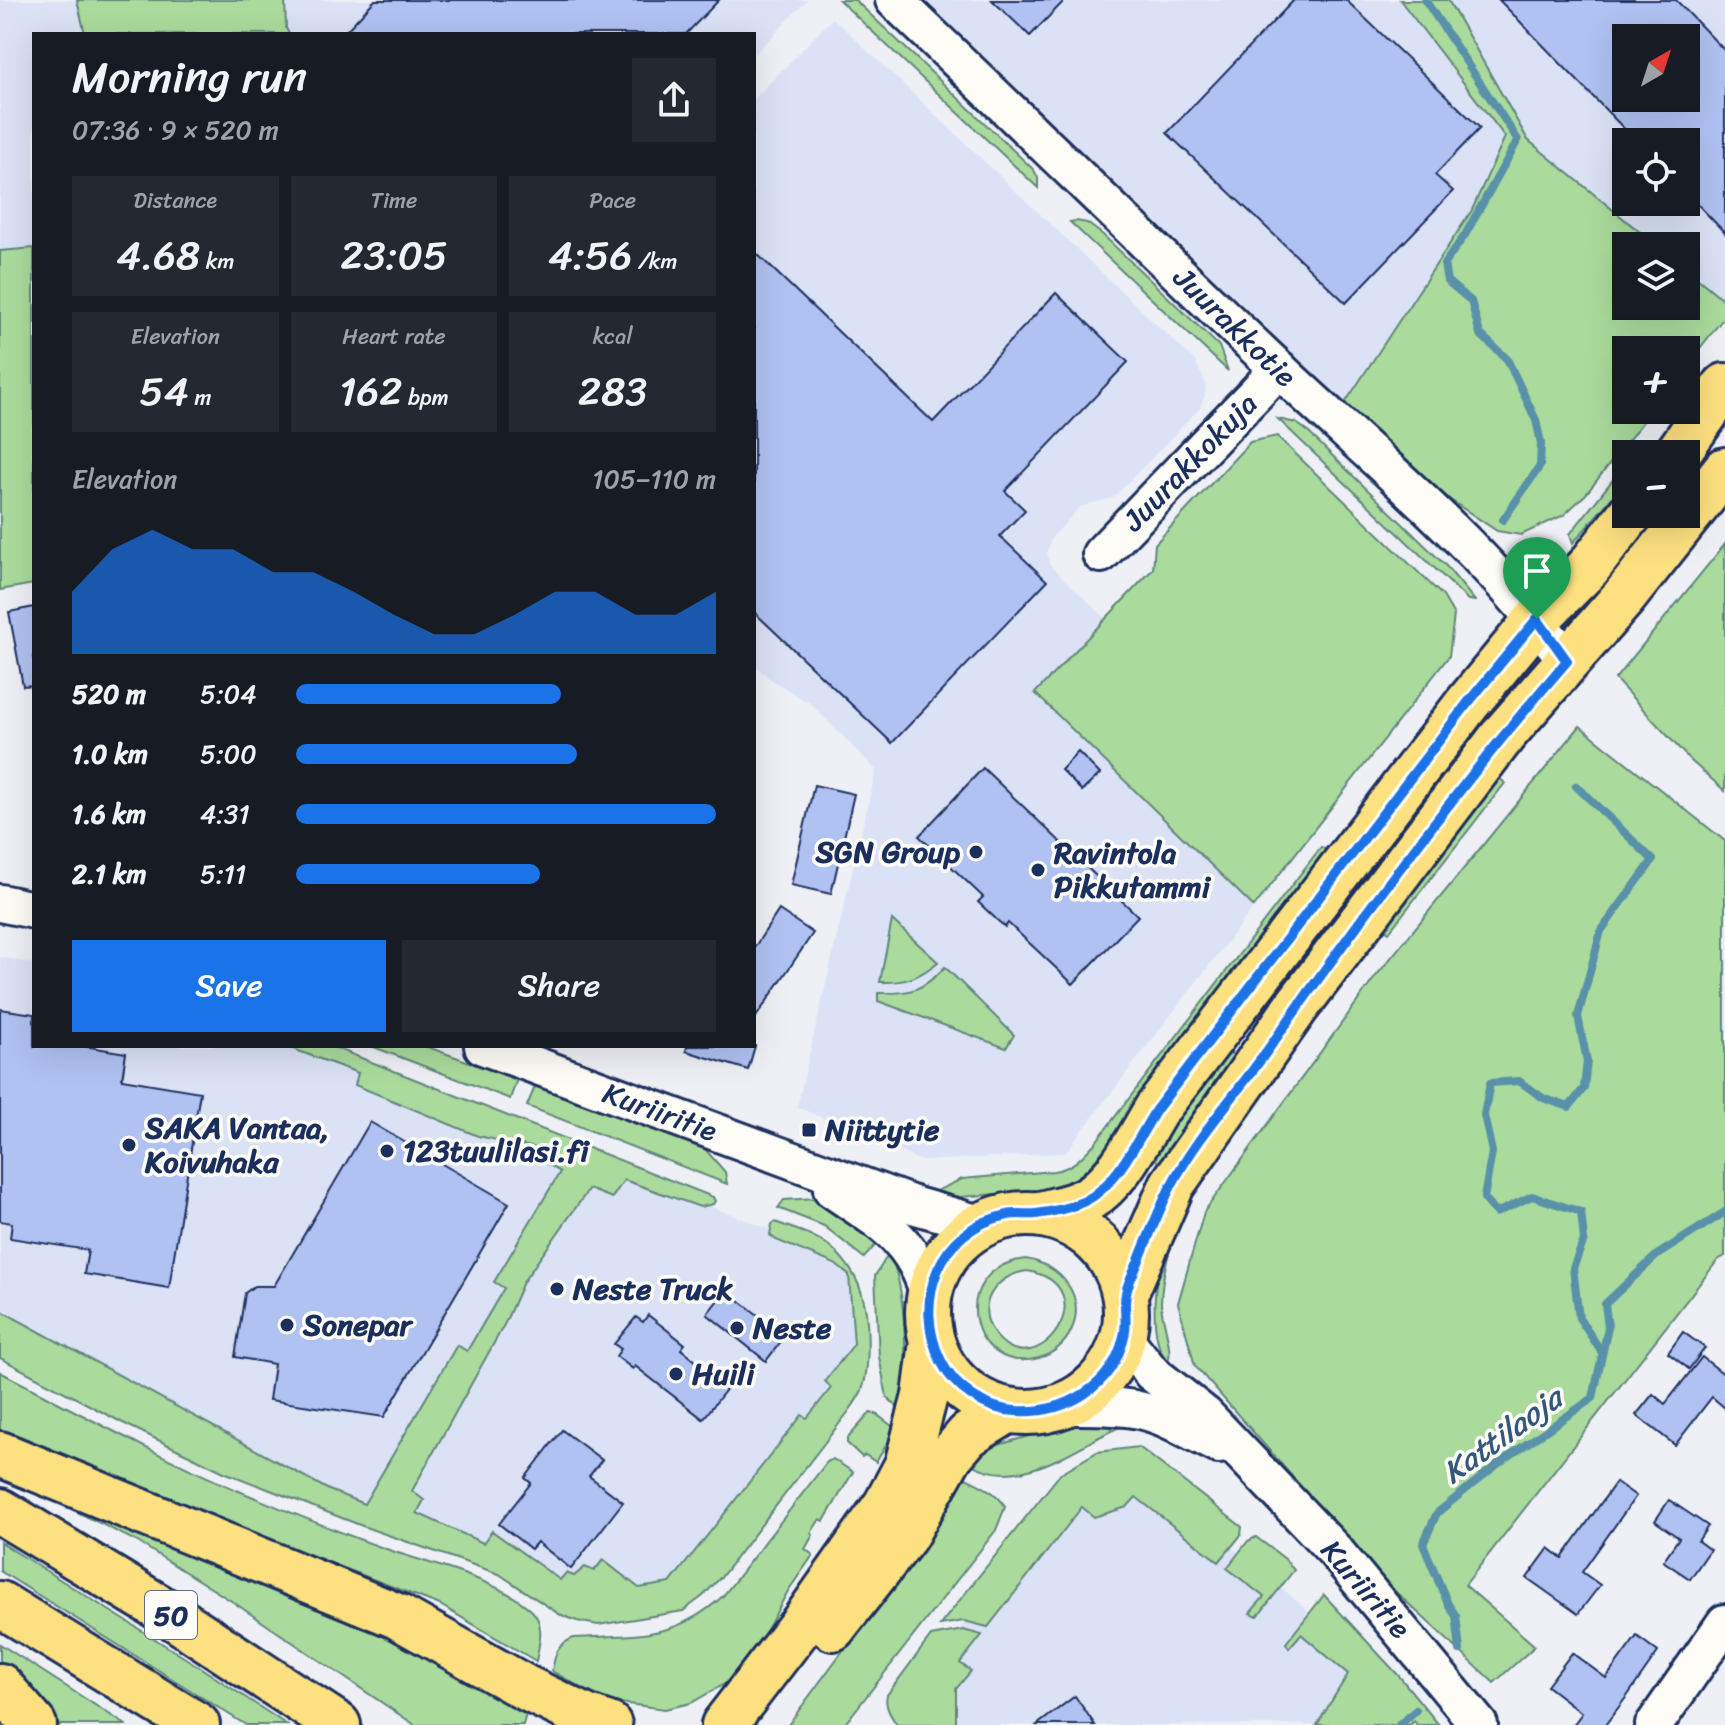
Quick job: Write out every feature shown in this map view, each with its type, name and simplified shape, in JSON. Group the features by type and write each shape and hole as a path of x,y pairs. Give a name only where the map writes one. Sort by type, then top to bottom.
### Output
{"main road":[{"path":"1687,440 1725,386"},
{"path":"1125,1294 1172,1185 1201,1139 1297,1006 1504,734 1624,597 1725,470"},
{"path":"1040,1214 1073,1224 1102,1246 1113,1260 1125,1294 1124,1338 1107,1374 1092,1390 1065,1406 1038,1412 1007,1411 978,1399 959,1386 945,1369 932,1342 927,1317 929,1295 938,1268 954,1244 980,1224 1008,1215 1040,1214 1085,1201 1102,1189 1119,1170 1156,1110 1457,717 1537,619 1588,568 1619,528"},
{"path":"753,1716 805,1620 886,1505 907,1465 925,1396 932,1342"},
{"path":"753,1716 905,1536 950,1456 968,1435 1007,1411"},
{"path":"0,1454 397,1616 524,1687 609,1725"},
{"name":"50","path":"0,1511 157,1606 338,1725"},
{"path":"0,1604 197,1725"},
{"path":"0,1686 34,1725"},
{"path":"524,1687 580,1725"},
{"path":"689,1725 720,1712 753,1716"}],"street":[{"name":"Juurakkotie","path":"894,0 1489,567 1537,619 1567,661"},
{"name":"Juurakkokuja","path":"1101,554 1279,369"},
{"path":"0,903 32,910"},
{"name":"Kuriiritie","path":"488,1048 916,1206 980,1224"},
{"name":"Kuriiritie","path":"791,1161 894,1234 922,1272 929,1295"},
{"name":"Kuriiritie","path":"1124,1338 1152,1373 1205,1415 1335,1551 1479,1725"},
{"name":"Kuriiritie","path":"1065,1406 1141,1410 1247,1459"},
{"path":"1654,1725 1725,1623"}],"shaded area":[{"path":"0,0 77,0 85,32 32,32 32,248 0,251"},
{"path":"285,0 807,0 756,53 756,32 288,32"},
{"path":"925,0 1400,0 1505,137 1472,210 1345,403"},
{"path":"1448,0 1725,0 1725,301 1700,280 1700,232 1640,232 1620,216 1700,216 1700,128 1612,128 1612,209 1528,140"},
{"path":"833,18 1195,361 1206,384 1199,409 1114,497 1080,507 1051,539 1047,552 1050,565 1105,618 1035,693 1254,907 1065,1153 922,1161 797,1107 876,770 811,704 756,667 756,97"},
{"path":"0,957 32,964 32,1048 313,1048 581,1157 812,1245 840,1264 849,1280 860,1364 674,1602 562,1592 373,1516 0,1313"},
{"path":"1139,1476 1269,1576 1369,1666 1338,1725 937,1725 937,1658 1069,1488"}],"green space":[{"path":"77,0 285,0 288,32 85,32"},
{"path":"839,0 855,0 1034,170 1038,188"},
{"path":"1400,0 1448,0 1528,140 1612,209 1612,216 1620,216 1640,232 1612,232 1612,320 1700,320 1700,280 1725,301 1725,316 1700,348 1700,336 1612,336 1612,424 1641,424 1628,440 1612,440 1612,461 1586,494 1564,515 1521,535 1497,531 1449,499 1345,403 1472,210 1505,137"},
{"path":"1070,222 1087,223 1103,235 1219,346 1228,371"},
{"path":"32,248 32,584 0,590 0,251"},
{"path":"1278,419 1296,423 1305,429 1446,566 1475,601 1468,600"},
{"path":"1277,436 1443,596 1454,615 1449,656 1254,907 1035,693 1153,569 1155,544 1250,442"},
{"path":"1612,481 1612,497 1573,543 1570,534"},
{"path":"1725,544 1725,791 1690,760 1615,679"},
{"path":"1580,726 1725,841 1725,1256 1718,1260 1465,1585 1535,1646 1494,1683 1385,1582 1195,1366 1178,1303 1204,1212 1376,976"},
{"path":"1496,775 1505,783 1389,932 1380,926"},
{"path":"1321,847 1329,851 1100,1166 1072,1185 1047,1190 960,1197 934,1192 962,1179 1061,1170 1081,1157 1095,1143"},
{"path":"892,920 938,962 911,978 880,982"},
{"path":"945,967 1014,1035 1006,1048 878,1001 878,993 915,989"},
{"path":"290,1048 336,1048 713,1197 715,1201 700,1207 624,1180 612,1198 589,1189 523,1282 505,1323 412,1491 424,1500 417,1513 483,1543 492,1531 560,1580 566,1573 574,1576 585,1567 594,1571 603,1560 639,1588 670,1583 802,1415 807,1418 831,1388 825,1381 854,1344 849,1275 835,1264 776,1240 770,1235 772,1224 775,1222 822,1241 849,1267 865,1307 868,1344 861,1393 722,1576 683,1611 598,1625 577,1621 559,1614 499,1574 365,1527 224,1472 0,1358 0,1310 329,1490 364,1504 457,1345 467,1351 504,1288 494,1282 560,1172 535,1156 536,1148 478,1136 355,1085 358,1073"},
{"path":"376,1048 431,1048 517,1079 510,1099"},
{"path":"1224,1048 1238,1059 1159,1162 1146,1154"},
{"path":"536,1084 705,1149 725,1172 727,1184 527,1106"},
{"path":"1202,1178 1186,1207 1165,1270 1161,1303 1169,1352 1167,1363 1156,1334 1155,1298 1160,1261 1172,1224"},
{"path":"816,1198 881,1239 864,1258 824,1226 778,1208 784,1200"},
{"path":"889,1253 903,1309 905,1374 902,1412 887,1397 879,1357 875,1276"},
{"path":"1026,1259 1038,1262 1059,1275 1073,1294 1076,1305 1071,1331 1049,1354 1015,1360 996,1352 983,1337 976,1319 976,1299 984,1281 1000,1267","holes":["1027,1271 1051,1280 1062,1295 1064,1312 1057,1329 1045,1343 1029,1350 1011,1348 994,1333 988,1322 987,1302 991,1293 1006,1278"]},
{"path":"0,1372 208,1478 353,1537 465,1574 502,1590 518,1599 539,1621 536,1661 440,1605 0,1436"},
{"path":"870,1413 896,1429 876,1462 865,1455 862,1457 847,1443 847,1439"},
{"path":"1077,1422 1121,1422 1120,1427 1061,1457 1025,1471 989,1471 972,1464 988,1448"},
{"path":"1139,1447 1242,1527 1241,1535 1219,1562 1136,1497 1127,1507 1094,1517 1082,1507 988,1627 964,1621 940,1625 1061,1473 1097,1452"},
{"path":"833,1459 853,1472 824,1521 820,1519 811,1533 813,1535 805,1549 813,1555 788,1591 757,1648 733,1679 691,1703 665,1709 605,1701 552,1671 558,1650 574,1638 653,1632 671,1628 705,1611 723,1596 827,1462"},
{"path":"0,1474 331,1599 528,1707 523,1725 415,1725 233,1602 136,1541"},
{"path":"960,1475 986,1488 1002,1501 1005,1507 996,1530 844,1725 788,1725 889,1588"},
{"path":"1256,1537 1285,1559 1294,1570 1258,1616 1250,1613 1264,1597 1227,1568 1248,1541"},
{"path":"0,1542 287,1725 246,1725 0,1571"},
{"path":"1324,1595 1399,1676 1439,1725 1417,1725 1414,1721 1410,1725 1317,1725 1348,1674 1301,1634 1289,1648 1286,1643"},
{"path":"963,1630 982,1635 960,1663 971,1671 956,1689 956,1725 897,1725 887,1707 887,1695 931,1636"},
{"path":"0,1644 126,1725 49,1725 0,1670"}],"building":[{"path":"375,0 719,0 688,32 345,32"},
{"path":"992,0 1065,0 1030,36"},
{"path":"1294,0 1346,0 1480,128 1435,175 1453,191 1346,303 1167,133"},
{"path":"1499,0 1676,0 1699,24 1612,24 1612,112 1700,112 1700,25 1725,51 1725,233 1700,207 1700,128 1623,128"},
{"path":"756,253 933,422 1056,293 1128,362 1005,491 1025,510 1000,536 1047,581 892,743 756,614"},
{"path":"32,607 32,685 23,686 9,612"},
{"path":"1078,752 1100,774 1082,791 1061,770"},
{"path":"983,768 1138,916 1073,984 1008,923 1005,927 978,902 983,897 919,836"},
{"path":"814,785 854,794 831,894 791,885"},
{"path":"779,910 813,933 756,1017 756,945"},
{"path":"0,1009 32,1014 32,1048 96,1048 126,1053 122,1079 200,1092 169,1288 84,1274 88,1250 10,1238 12,1223 0,1221"},
{"path":"687,1048 754,1048 748,1070 686,1051"},
{"path":"370,1122 509,1203 384,1417 269,1400 274,1364 235,1357 245,1293 254,1286 274,1286"},
{"path":"726,1290 785,1336 766,1361 707,1314"},
{"path":"648,1315 685,1344 681,1349 728,1387 703,1419 635,1366 633,1369 616,1356 621,1349 614,1344 636,1317 643,1322"},
{"path":"1683,1332 1705,1348 1689,1369 1668,1353"},
{"path":"1702,1357 1725,1375 1725,1408 1712,1397 1675,1445 1636,1415 1653,1394 1665,1404"},
{"path":"562,1430 602,1460 589,1476 623,1502 571,1569 537,1542 531,1549 499,1524 531,1483 525,1478"},
{"path":"1616,1482 1636,1496 1582,1572 1600,1585 1578,1614 1527,1578 1549,1548 1562,1558"},
{"path":"1669,1500 1708,1526 1698,1541 1710,1550 1690,1579 1663,1561 1679,1538 1655,1521"},
{"path":"1637,1636 1658,1652 1628,1695 1605,1725 1573,1725 1582,1713 1547,1686 1572,1653 1606,1678"},
{"path":"1075,1696 1095,1725 1037,1725"}],"waterway":[{"path":"1425,0 1518,140 1465,235 1444,264 1447,281 1471,301 1480,334 1507,359 1536,420 1541,443 1540,466 1503,520"},
{"path":"1576,786 1653,860 1601,931 1578,1016 1587,1061 1584,1088 1569,1107 1543,1098 1519,1081 1490,1083 1484,1115 1492,1152 1484,1198 1496,1213 1532,1196 1581,1212 1584,1240 1573,1268 1579,1318 1601,1351"},
{"name":"Kattilaoja","path":"1460,1650 1456,1616 1423,1544 1437,1513 1499,1463 1593,1398 1608,1327 1605,1304 1657,1255 1725,1212"},
{"name":"Kattilaoja","path":"1399,1725 1416,1710"}],"place":[{"name":"SGN Group","path":"976,852"},
{"name":"Ravintola Pikkutammi","path":"1038,870"},
{"name":"Niittytie","path":"809,1130"},
{"name":"SAKA Vantaa, Koivuhaka","path":"129,1145"},
{"name":"123tuulilasi.fi","path":"387,1151"},
{"name":"Neste Truck","path":"557,1289"},
{"name":"Sonepar","path":"287,1325"},
{"name":"Neste","path":"737,1328"},
{"name":"Huili","path":"676,1374"}],"route":[{"path":"1537,619 1567,661 1504,734 1297,1006 1201,1139 1172,1185 1125,1294 1124,1338 1107,1374 1092,1390 1065,1406 1038,1412 1007,1411 978,1399 959,1386 945,1369 932,1342 927,1317 929,1295 938,1268 954,1244 980,1224 1008,1215 1040,1214 1085,1201 1102,1189 1119,1170 1156,1110 1467,704 1537,619"}]}
